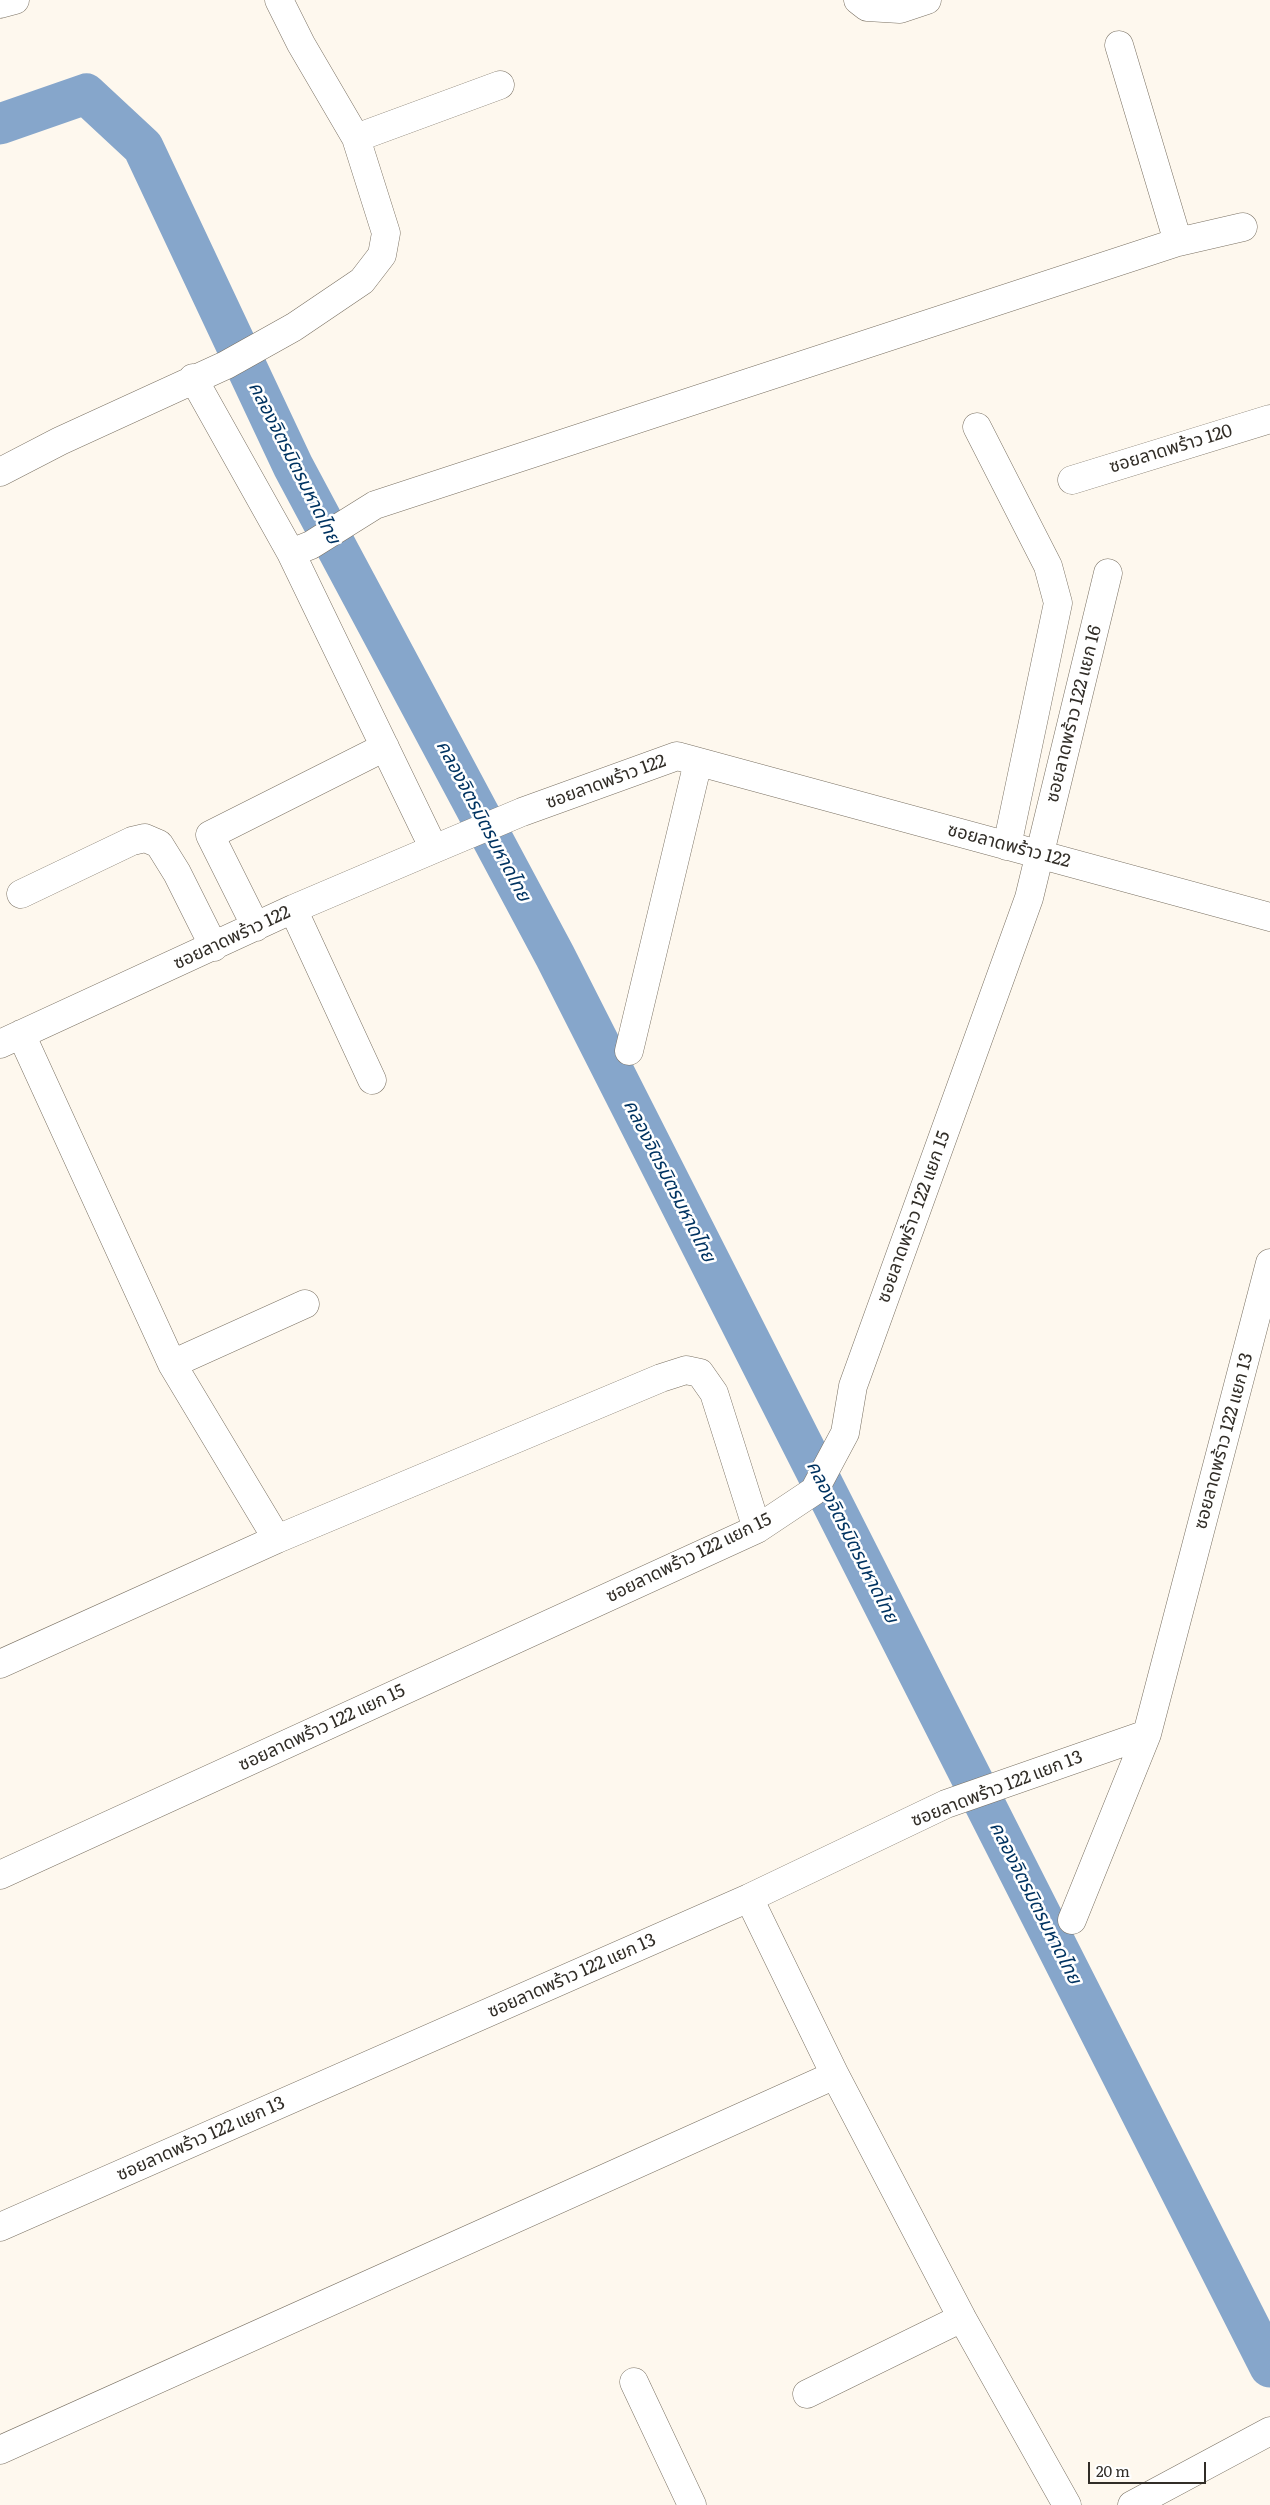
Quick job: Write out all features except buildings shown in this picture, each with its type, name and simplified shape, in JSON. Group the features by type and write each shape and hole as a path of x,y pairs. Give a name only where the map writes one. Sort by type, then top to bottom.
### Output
{"street":[{"path":"0,4 16,0"},
{"path":"0,472 193,378 226,365 294,327 362,281 382,254 386,232 356,138 301,44 280,0"},
{"path":"858,0 867,7 900,9 927,0"},
{"path":"1119,45 1178,242"},
{"path":"356,138 500,85"},
{"path":"301,549 375,505 1178,242 1243,227"},
{"path":"193,378 301,549 385,747 434,849"},
{"name":"ซอยลาดพร้าว 120","path":"1072,480 1270,419"},
{"path":"977,427 1048,566 1058,603 1007,846"},
{"name":"ซอยลาดพร้าว 122 แยก 16","path":"1039,854 1108,573"},
{"path":"256,927 210,835 385,747"},
{"name":"ซอยลาดพร้าว 122","path":"10,1039 214,947 293,909 434,849 522,812 677,756 1270,916"},
{"path":"629,1051 698,762"},
{"path":"21,894 132,841 145,838 159,844 177,873 214,947"},
{"name":"ซอยลาดพร้าว 122 แยก 15","path":"0,1875 757,1529 814,1491 845,1433 853,1386 1029,898 1039,854"},
{"path":"293,909 372,1080"},
{"path":"10,1039 172,1364 278,1539"},
{"name":"ซอยลาดพร้าว 122 แยก 13","path":"1072,1920 1147,1734 1270,1263"},
{"path":"172,1364 305,1304"},
{"path":"0,1664 278,1539 652,1382 686,1370 700,1373 714,1393 757,1529"},
{"name":"ซอยลาดพร้าว 122 แยก 13","path":"0,2228 749,1898 946,1804 1036,1771 1147,1734"},
{"path":"749,1898 834,2075 962,2318 1067,2505"},
{"path":"0,2450 834,2075"},
{"path":"807,2394 962,2318"},
{"path":"634,2382 692,2505"},
{"path":"1148,2501 1270,2431"}],"waterway":[{"name":"คลองจิตรมิตรมหาดไทย","path":"0,124 86,94 143,147 293,466 555,956 1270,2367"}]}
